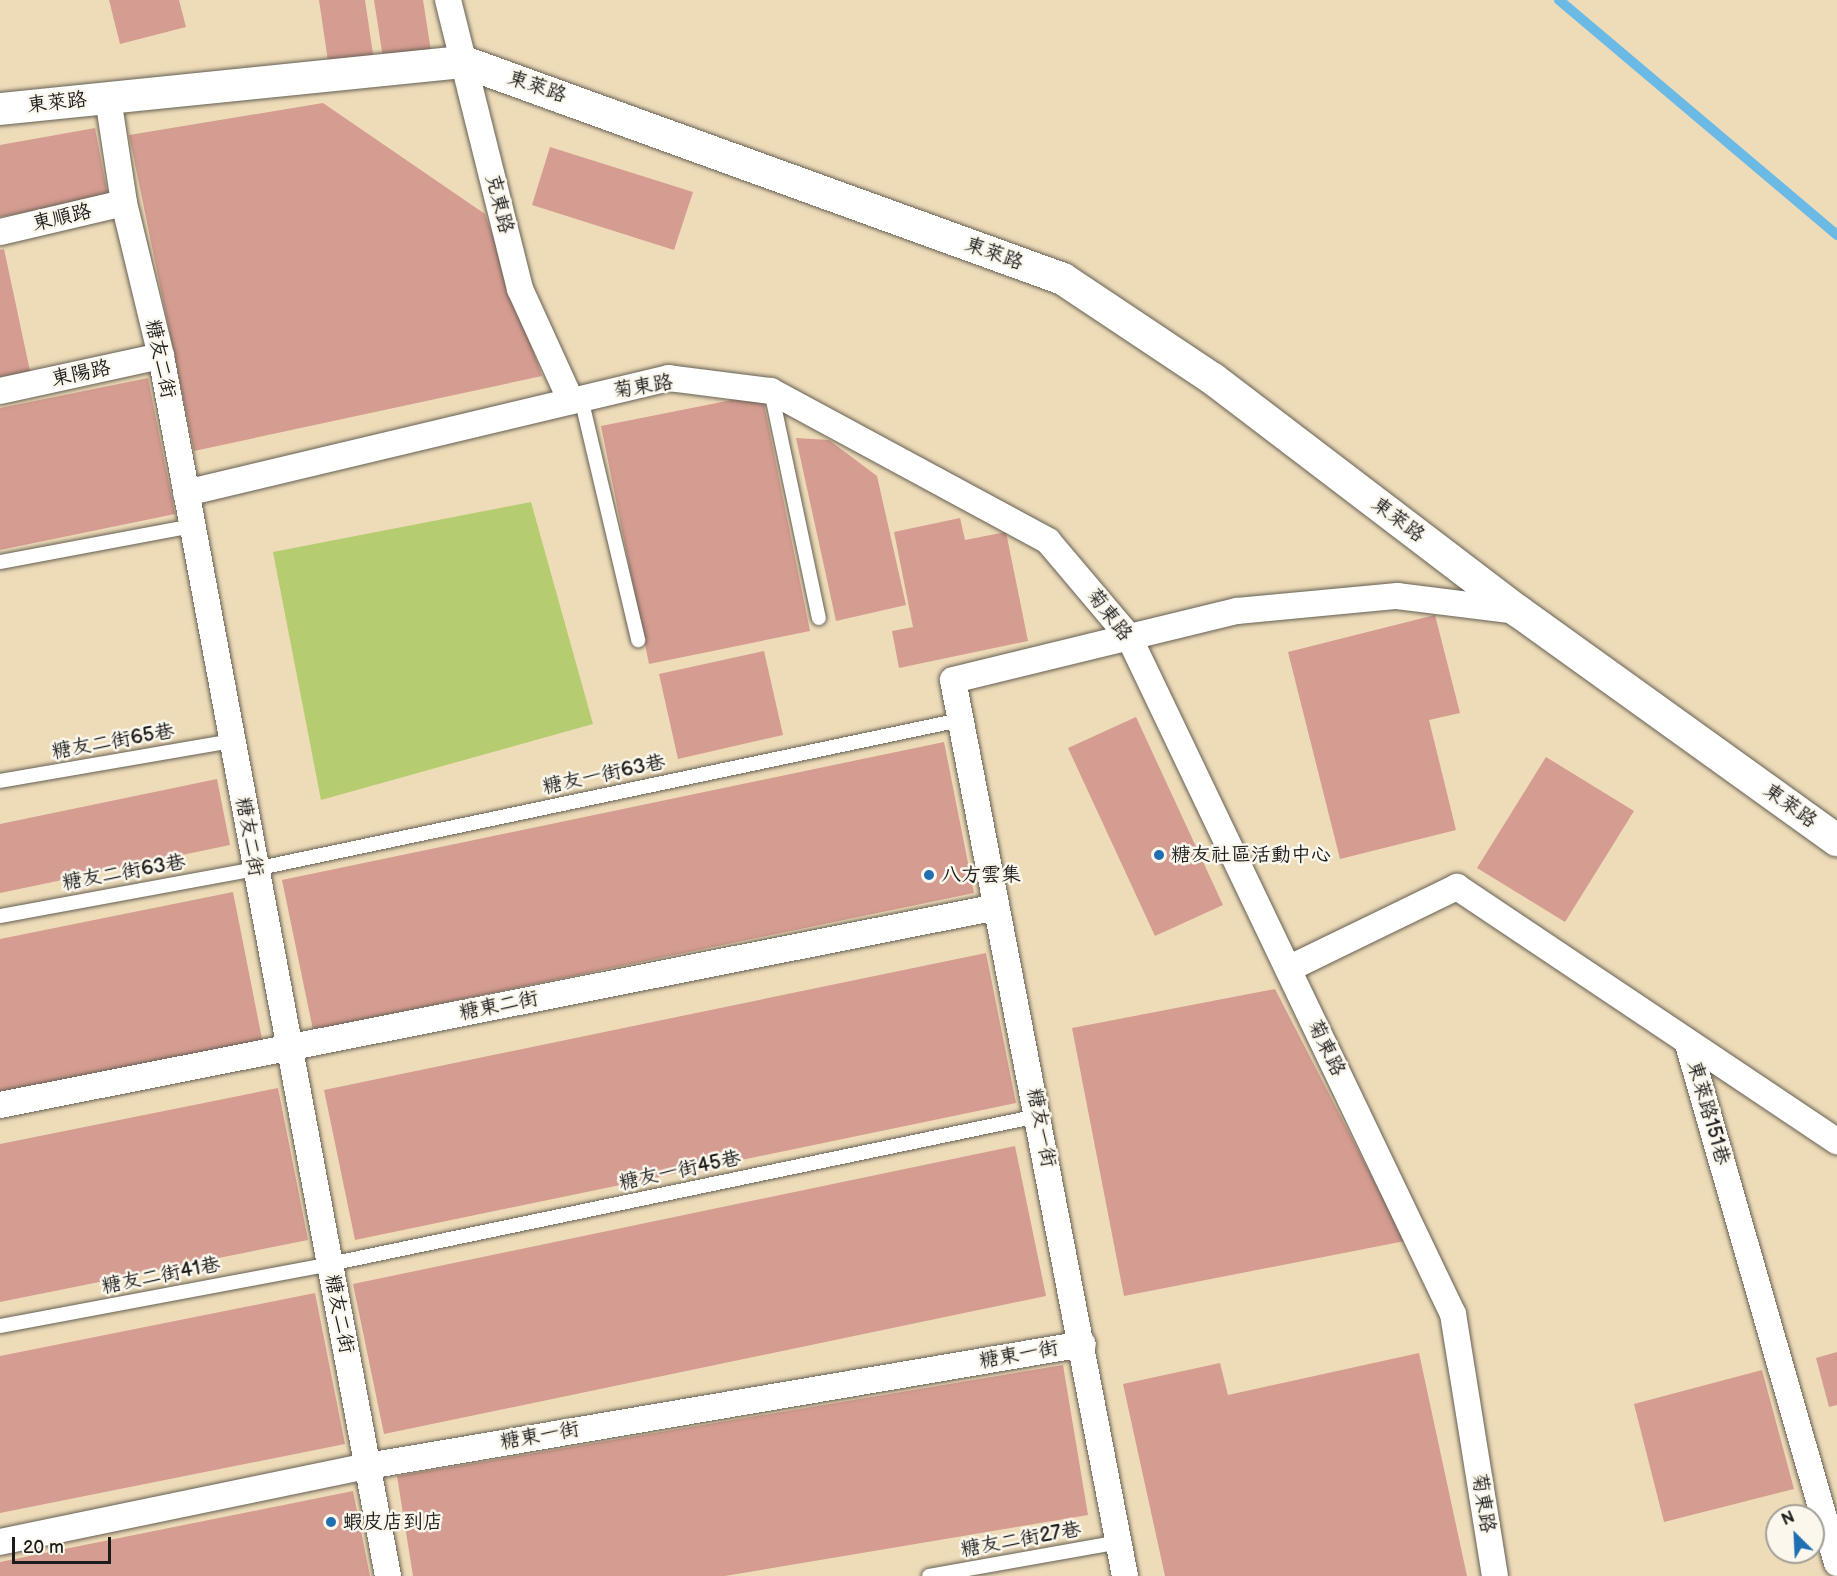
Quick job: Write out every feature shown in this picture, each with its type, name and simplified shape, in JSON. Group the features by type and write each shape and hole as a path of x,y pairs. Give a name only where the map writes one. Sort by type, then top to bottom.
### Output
{"street":[{"name":"克東路","path":"448,0 520,289 576,399"},
{"name":"東萊路","path":"0,109 464,62 1063,279 1212,379 1518,611 1837,840"},
{"name":"糖友二街","path":"108,98 124,203 161,356 287,1048 388,1576"},
{"name":"東順路","path":"0,232 124,203"},
{"name":"東陽路","path":"0,391 161,356"},
{"name":"菊東路","path":"186,493 668,378 771,391 1048,540 1129,637 1453,1314 1495,1576"},
{"path":"1129,637 1237,611 1397,596 1518,611"},
{"name":"糖友一街","path":"1125,1576 1083,1344 953,680 1129,637"},
{"name":"東萊路151巷","path":"1288,969 1457,887 1688,1044 1837,1563"},
{"name":"糖東二街","path":"0,1105 997,907"},
{"path":"1688,1044 1837,1141"},
{"name":"糖東一街","path":"0,1542 368,1466 1083,1344"}],"lane":[{"path":"771,391 819,618"},
{"path":"576,399 638,640"},
{"path":"0,562 192,526"},
{"name":"糖友一街63巷","path":"255,869 960,720"},
{"name":"糖友二街65巷","path":"0,781 232,741"},
{"name":"糖友二街63巷","path":"0,916 255,869"},
{"name":"糖友一街45巷","path":"330,1264 1038,1116"},
{"name":"糖友二街41巷","path":"0,1326 330,1264"},
{"name":"糖友二街27巷","path":"929,1576 1120,1542"}],"green space":[{"path":"531,502 593,724 321,800 273,552"}],"building":[{"path":"109,0 179,0 186,27 120,44"},
{"path":"319,0 365,0 374,61 329,68"},
{"path":"374,0 423,0 431,51 383,58"},
{"path":"323,103 485,214 542,376 194,451 129,135"},
{"path":"95,128 108,196 0,217 0,145"},
{"path":"550,147 693,192 674,250 532,205"},
{"path":"4,249 30,371 0,377 0,250"},
{"path":"148,378 175,514 0,550 0,408"},
{"path":"762,394 810,631 649,664 601,426"},
{"path":"796,438 829,440 877,476 906,605 836,621"},
{"path":"960,518 965,540 1006,532 1028,641 899,668 892,631 913,627 894,532"},
{"path":"1435,615 1460,713 1429,720 1456,830 1340,859 1288,652"},
{"path":"764,651 783,735 678,759 659,674"},
{"name":"糖友社區活動中心","path":"1136,717 1223,905 1155,936 1068,748"},
{"path":"944,742 974,893 313,1030 282,880"},
{"path":"1546,757 1634,811 1565,922 1477,868"},
{"path":"217,779 230,845 0,893 0,824"},
{"path":"233,892 263,1044 0,1096 0,939"},
{"path":"986,953 1016,1103 355,1240 324,1090"},
{"path":"1275,989 1405,1241 1124,1296 1072,1028"},
{"path":"278,1088 308,1240 0,1302 0,1144"},
{"path":"1015,1146 1046,1296 384,1434 353,1284"},
{"path":"315,1293 345,1444 0,1513 0,1356"},
{"path":"1837,1352 1837,1405 1829,1407 1816,1358"},
{"path":"1419,1353 1467,1576 1165,1576 1123,1384 1220,1363 1228,1395"},
{"path":"1063,1365 1088,1515 725,1576 413,1576 397,1476"},
{"path":"1762,1370 1794,1489 1664,1522 1634,1404"},
{"path":"353,1491 370,1576 0,1576 0,1562"}],"waterway":[{"path":"1559,0 1837,235"}],"place":[{"name":"糖友社區活動中心","path":"1159,855"},
{"name":"八方雲集","path":"929,875"},
{"name":"蝦皮店到店","path":"331,1522"}]}
